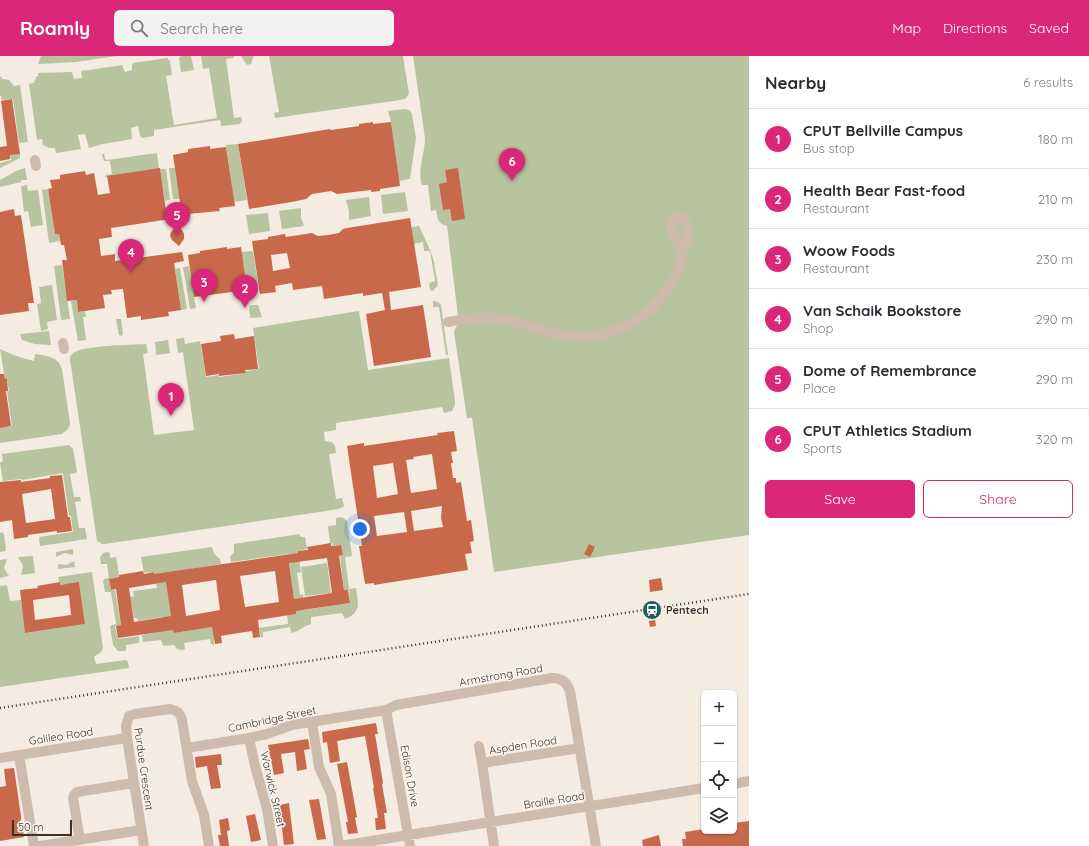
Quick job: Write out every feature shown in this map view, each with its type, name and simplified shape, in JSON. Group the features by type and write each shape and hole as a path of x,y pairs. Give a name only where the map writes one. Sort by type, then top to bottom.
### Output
{"street":[{"path":"448,322 480,318 500,318 523,323 549,332 573,337 588,337 606,334 627,326 649,311 661,298 671,283 680,262 682,251"},
{"name":"Armstrong Road","path":"386,710 396,705 558,678 567,684 570,691 596,846"},
{"name":"Purdue Crescent","path":"144,846 126,738 126,726 129,716 170,709 176,710 180,714 192,781 204,815 209,846"},
{"name":"Cambridge Street","path":"187,748 250,738 267,734 292,725 386,710"},
{"name":"Edison Drive","path":"386,710 410,846"},
{"path":"312,722 320,767 331,794 340,846"},
{"name":"Galileo Road","path":"0,758 126,738"},
{"name":"Warwick Street","path":"250,738 255,766 267,809 273,846"},
{"path":"479,746 482,763"},
{"name":"Aspden Road","path":"494,846 482,763 580,748"},
{"path":"19,755 34,846"},
{"path":"737,783 749,781"},
{"path":"80,840 73,798 74,795 77,792 134,783"},
{"name":"Braille Road","path":"340,846 701,788"},
{"path":"40,846 141,830"}],"green space":[{"path":"41,56 117,56 76,62 38,64"},
{"path":"181,56 191,56 194,70 181,72 179,58"},
{"path":"201,56 234,56 233,58 226,59 234,118 241,117 242,121 240,124 221,126 220,120 154,130 154,136 142,138 140,136 138,126 131,128 132,139 89,148 85,134 78,135 81,149 56,153 55,148 49,148 43,145 42,139 37,140 29,84 34,83 38,73 72,72 74,79 82,78 81,71 122,65 125,72 132,70 133,63 167,58 170,61 172,75 166,76 174,125 217,118 209,68 203,69"},
{"path":"241,56 254,56 251,64 247,65"},
{"path":"269,56 403,56 409,94 405,99 400,100 275,118 274,113 279,112"},
{"path":"413,56 749,56 749,535 494,572 472,418 467,418 454,332 459,324 447,226 438,220 436,210 431,211 428,185 422,185 420,173 425,138"},
{"path":"0,76 3,79 9,80 14,86 20,85 28,142 19,143 13,99 2,100 0,96"},
{"path":"406,109 412,114 416,138 410,179 399,181 391,122 388,111"},
{"path":"238,144 247,200 234,202 226,145"},
{"path":"104,153 105,159 107,160 157,153 159,169 105,177 106,175 112,174 110,161 104,161 102,155"},
{"path":"20,154 20,158 0,168 0,163 11,160 10,155"},
{"path":"25,168 27,180 21,180 21,182 0,187 0,180 18,170"},
{"path":"169,168 175,168 180,199 173,199"},
{"path":"160,169 166,169 170,200 165,201"},
{"path":"27,185 28,191 38,190 43,225 31,227 28,211 24,212 21,186"},
{"path":"48,189 55,234 59,234 60,241 49,243 42,190"},
{"path":"405,192 408,211 383,214 381,195"},
{"path":"369,197 371,216 349,220 349,211 346,200"},
{"path":"301,208 301,218 304,226 282,229 279,211"},
{"path":"268,213 270,231 249,234 246,215"},
{"path":"419,226 431,252 434,262 438,285 433,291 431,291 429,286 430,283 435,281 430,251 424,251 423,242 414,244 411,227"},
{"path":"253,251 258,283 246,285 241,252"},
{"path":"62,265 70,319 61,320 54,266"},
{"path":"189,266 196,308 190,309 183,267"},
{"path":"180,268 187,309 181,310 175,269"},
{"path":"52,285 57,320 47,322 48,329 41,331 37,304 41,303 39,287"},
{"path":"77,300 79,312 85,311 86,317 83,317 86,340 78,341 71,301"},
{"path":"433,301 438,302 441,305 448,355 446,355 439,307 433,307"},
{"path":"251,305 258,305 262,317 250,318 249,307"},
{"path":"359,311 368,370 449,358 455,405 452,411 444,413 442,407 336,423 336,430 324,432 325,441 332,442 335,446 336,453 329,454 336,499 342,498 344,506 339,509 105,544 97,541 70,362 70,357 72,354 77,351 96,347 146,344 148,353 143,354 154,435 194,430 183,352 178,353 176,339 184,338 185,344 200,341 206,377 219,375 219,377 246,373 246,371 259,369 253,328"},
{"path":"116,319 121,319 122,336 119,335"},
{"path":"49,331 51,345 35,344 22,340 20,334"},
{"path":"168,340 170,353 156,355 155,342"},
{"path":"0,349 34,361 35,354 52,357 58,361 62,369 70,423 69,428 66,431 62,434 0,443 0,428 12,426 7,391 9,391 7,379 5,379"},
{"path":"69,445 73,449 77,471 76,473 70,474 74,497 80,497 81,501 75,502 79,528 85,528 87,539 40,546 39,537 73,532 71,516 69,516 63,473 22,480 3,481 0,463 3,461 2,454"},
{"path":"341,517 347,521 352,556 345,557 349,589 356,588 358,606 356,610 345,619 342,613 311,617 311,624 296,631 291,633 290,627 263,632 263,637 261,638 259,628 288,624 287,615 296,614 288,554 231,562 230,557 234,552 234,544 299,534 301,537 305,537 307,549 298,551 301,572 297,573 300,595 303,594 305,610 350,603 349,590 344,590 340,556 343,555 341,545 332,545 332,543 330,543 328,526 336,525 336,518"},
{"path":"3,532 6,551 0,552 0,533"},
{"path":"212,547 214,554 220,559 221,564 165,573 174,633 223,625 214,636 214,645 211,644 210,639 184,643 185,649 183,650 177,649 174,645 163,646 161,640 143,642 142,635 164,631 162,617 138,621 137,618 134,618 130,597 134,596 133,591 157,588 154,572 144,573 141,557"},
{"path":"73,549 73,555 65,553 56,557 56,552"},
{"path":"103,553 110,553 110,558 116,557 119,574 118,577 109,579 111,590 115,590 121,625 115,626 118,639 139,636 139,643 126,645 125,651 118,651 113,645 110,626 116,624 111,592 105,592 103,581 104,579 109,578 107,564 101,564 100,558"},
{"path":"33,556 35,573 21,575 23,566 18,557"},
{"path":"7,559 4,568 9,576 0,578 0,560"},
{"path":"74,561 75,567 58,569 58,564 67,565"},
{"path":"327,563 331,593 305,596 301,567"},
{"path":"92,572 103,648 101,652 94,657 96,664 126,660 129,668 0,687 0,586 7,585 10,601 21,600 26,633 85,624 79,583 60,585 58,577"}],"building":[{"path":"12,99 20,154 10,155 10,159 0,161 0,147 7,146 1,101"},
{"path":"373,122 373,124 391,122 400,186 371,192 371,190 337,194 331,191 312,194 306,199 297,201 249,209 238,144 330,129 359,126 359,124"},
{"path":"210,146 210,149 226,147 235,206 219,208 220,211 176,215 177,218 111,228 112,237 99,239 101,256 115,254 115,261 182,252 184,261 174,263 181,310 168,312 169,316 141,320 141,316 127,318 123,289 111,290 112,294 103,295 105,308 78,312 77,300 67,301 62,260 67,260 64,245 61,245 59,234 55,234 48,189 52,188 50,180 60,179 60,175 85,171 86,175 94,173 98,195 110,193 107,176 160,168 166,211 181,209 173,155 188,152 188,149"},
{"path":"458,168 465,219 452,221 450,209 443,210 439,184 447,182 445,170"},
{"path":"14,209 15,216 21,215 34,303 28,303 29,311 0,315 0,212"},
{"path":"410,218 421,287 389,292 391,310 423,305 431,357 374,366 366,314 385,310 382,293 363,296 363,293 324,299 322,286 293,290 292,283 275,286 276,292 260,294 252,241 268,239 268,237 285,234 286,237 312,233 318,236 328,235 339,233 343,229","holes":["287,253 290,268 273,271 271,255"]},
{"path":"176,227 182,230 184,234 184,239 179,246 170,236 171,232"},
{"path":"227,247 227,249 241,247 247,290 194,297 188,255 200,253 200,251"},
{"path":"234,334 235,339 254,336 258,369 245,370 246,373 206,376 201,344 221,341 220,336"},
{"path":"0,374 4,374 5,379 7,379 8,391 6,391 11,426 0,428"},
{"path":"454,431 457,451 451,452 453,478 456,478 456,483 461,482 467,521 471,520 474,541 470,542 472,553 465,554 468,570 374,585 374,583 365,584 359,546 362,546 347,446 364,443 364,446 438,435 437,433","holes":["432,454 437,489 411,493 406,460 414,459 413,457","393,463 398,494 377,498 373,466","442,506 441,518 443,527 414,531 411,511","404,512 407,532 377,536 374,516"]},
{"path":"62,475 68,517 70,517 72,531 57,533 57,531 28,535 28,537 14,539 12,520 0,522 0,482 21,480 21,482 50,478 50,476","holes":["51,489 55,519 26,523 22,494"]},
{"path":"331,543 331,546 341,545 343,555 339,556 344,590 348,590 350,603 296,611 296,614 258,620 260,637 253,638 252,631 232,634 221,636 222,643 215,644 212,627 174,633 173,630 118,638 116,626 121,625 116,589 111,590 109,579 119,577 119,575 143,571 144,574 154,572 154,574 298,553 298,551 308,550 307,547","holes":["327,558 332,593 294,599 289,563","275,571 279,602 245,607 240,576","216,580 220,610 186,616 182,585","166,582 171,616 134,622 129,588"]},
{"path":"589,544 595,547 590,557 584,554"},
{"path":"661,578 663,590 650,592 649,580"},
{"path":"60,582 60,585 79,582 85,624 25,633 20,590 38,588 37,586","holes":["69,595 71,615 35,620 33,600"]},
{"path":"655,620 656,626 650,627 649,621"},
{"path":"376,723 378,734 375,734 387,813 384,813 386,829 376,830 375,818 378,818 365,736 337,741 340,761 330,763 327,742 323,743 322,732"},
{"path":"308,739 310,749 304,750 307,769 297,771 295,752 281,754 284,773 274,775 268,745"},
{"path":"221,754 222,765 217,765 221,788 211,789 207,766 196,768 195,757"},
{"path":"347,762 357,817 355,818 358,833 348,834 346,822 348,822 337,764"},
{"path":"14,768 24,837 0,841 0,787 6,786 4,769"},
{"path":"319,799 326,839 317,840 309,800"},
{"path":"289,803 294,844 284,845 279,805"},
{"path":"255,814 261,840 251,842 246,816"},
{"path":"228,818 230,830 227,831 229,846 220,846 218,835 221,835 219,820"},
{"path":"749,821 749,846 683,846 682,839 686,839 685,832 701,829 701,834 737,834 737,823"},
{"path":"659,835 661,846 643,846 642,840"}],"railway":[{"path":"0,708 749,594"}],"place":[{"name":"CPUT Athletics Stadium","path":"512,181"},
{"name":"Dome of Remembrance","path":"177,235"},
{"name":"Van Schaik Bookstore","path":"131,272"},
{"name":"Woow Foods","path":"204,302"},
{"name":"Health Bear Fast-food","path":"245,308"},
{"name":"CPUT Bellville Campus","path":"171,416"},
{"name":"Pentech","path":"652,610"}]}
